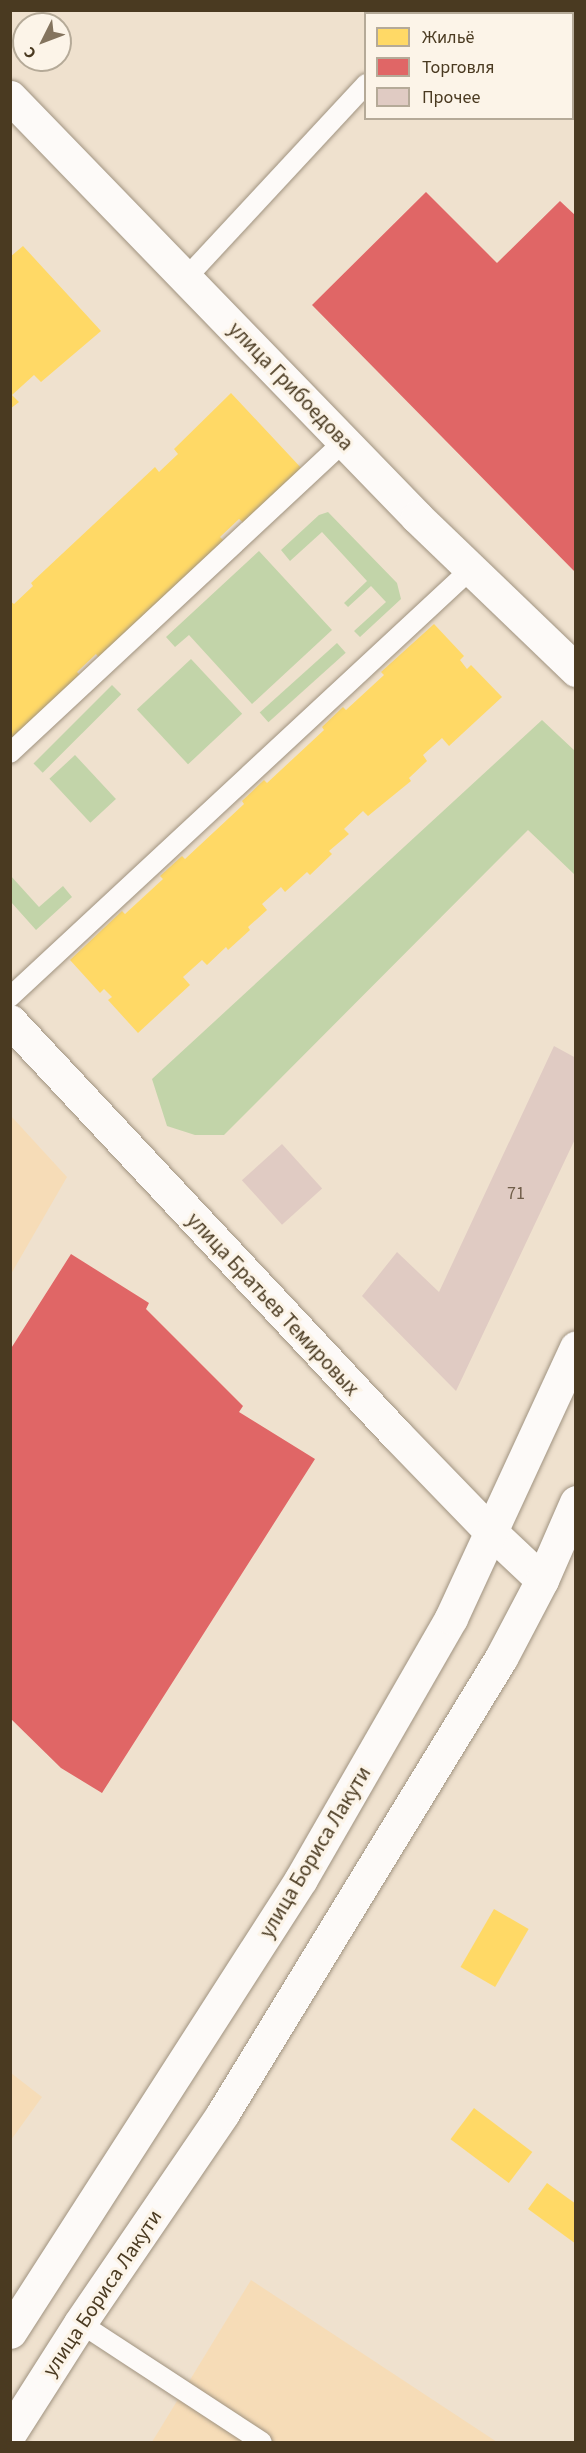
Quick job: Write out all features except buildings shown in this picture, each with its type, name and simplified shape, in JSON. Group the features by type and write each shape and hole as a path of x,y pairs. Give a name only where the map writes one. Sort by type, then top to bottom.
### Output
{"main road":[{"name":"улица Грибоедова","path":"10,98 417,516 576,670"},
{"name":"улица Братьев Темировых","path":"10,1021 387,1425 491,1532 542,1580"},
{"name":"улица Бориса Лакути","path":"10,2332 301,1879 451,1618 576,1348"},
{"name":"улица Бориса Лакути","path":"10,2433 80,2323 223,2113 501,1658 542,1580 576,1502"}],"lane":[{"path":"186,278 364,86"},
{"path":"10,753 345,441"},
{"path":"10,997 472,568"},
{"path":"80,2323 262,2442"}],"shaded area":[{"path":"11,1116 67,1177 11,1274"},
{"path":"11,2073 42,2097 11,2140"},
{"path":"251,2280 497,2442 152,2442"}],"green space":[{"path":"328,512 397,583 401,599 360,637 354,631 386,602 371,586 348,607 344,603 367,581 322,532 290,561 281,550 319,515"},
{"path":"259,551 332,630 252,704 189,635 175,647 166,637"},
{"path":"337,643 346,653 268,722 260,713"},
{"path":"191,659 242,714 188,764 137,709"},
{"path":"112,685 121,694 43,773 34,763"},
{"path":"542,720 575,751 575,875 528,830 224,1135 195,1135 167,1126 152,1079"},
{"path":"75,755 116,799 90,823 49,779"},
{"path":"10,875 39,907 63,886 72,897 36,930 11,902"}]}
